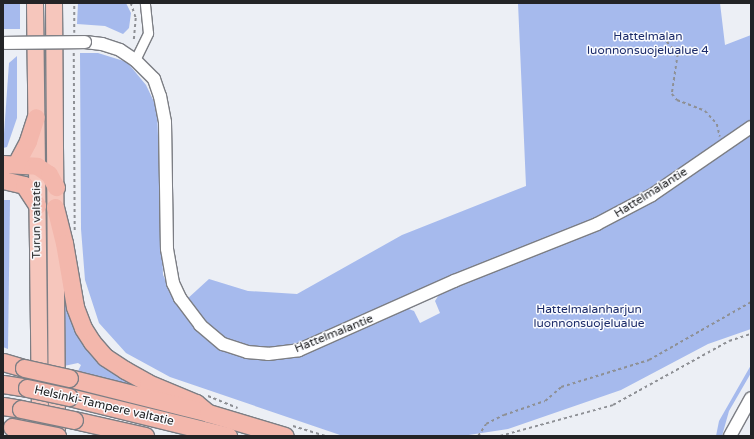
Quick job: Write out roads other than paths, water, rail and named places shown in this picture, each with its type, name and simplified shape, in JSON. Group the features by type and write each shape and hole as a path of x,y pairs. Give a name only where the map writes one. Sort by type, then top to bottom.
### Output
{"highway":[{"name":"Turun valtatie","path":"35,3 40,436"},
{"name":"Turun valtatie","path":"54,3 57,436"},
{"path":"9,164 26,148 36,117"},
{"path":"9,164 37,166 49,174 56,186"},
{"path":"3,180 24,185 37,205"},
{"path":"55,207 64,243 74,307 83,328 92,342 105,357 125,370 165,391 196,403 208,413"},
{"path":"3,362 208,413 287,430"},
{"name":"Helsinki-Tampere valtatie","path":"3,384 69,397 228,436"},
{"name":"Helsinki-Tampere valtatie","path":"3,406 145,436"},
{"path":"7,426 57,436"}],"street":[{"path":"135,60 148,33 145,3"},
{"name":"Hattelmalantie","path":"4,43 84,42 110,46 135,60 154,79 160,96 165,122 167,249 173,283 180,298 200,326 223,344 247,352 285,353 306,347 454,282 597,224 652,195 751,128"},
{"path":"730,436 751,398"}],"park label":[{"name":"Hattelmalan luonnonsuojelualue 4","path":"648,44"},
{"name":"Hattelmalanharjun luonnonsuojelualue","path":"589,317"}]}
